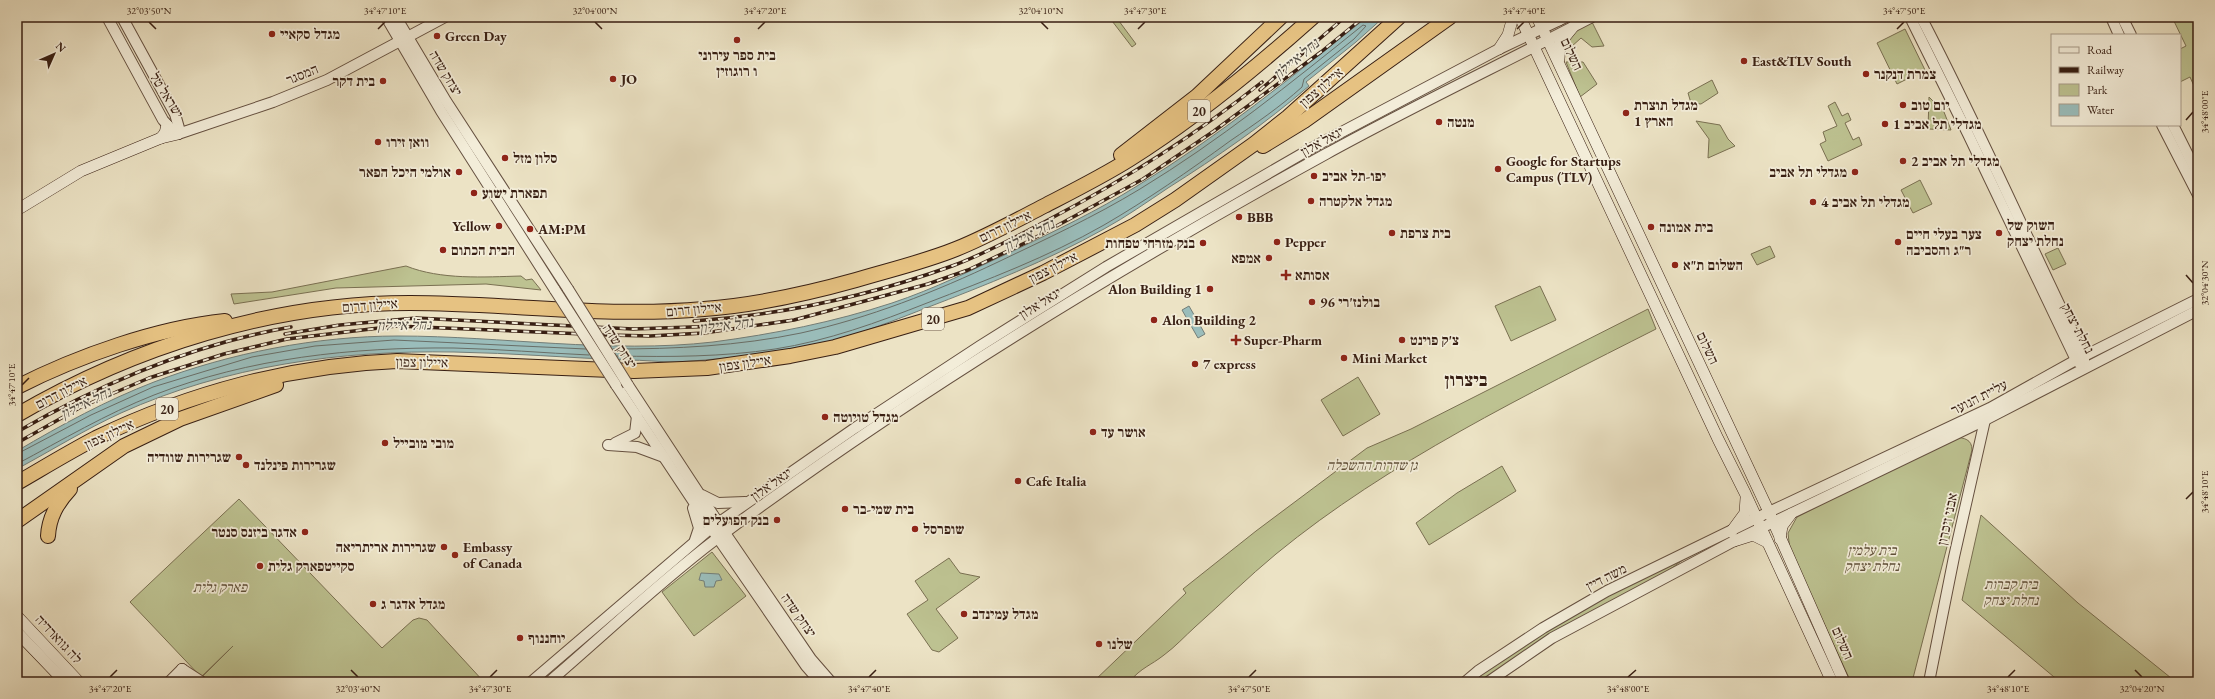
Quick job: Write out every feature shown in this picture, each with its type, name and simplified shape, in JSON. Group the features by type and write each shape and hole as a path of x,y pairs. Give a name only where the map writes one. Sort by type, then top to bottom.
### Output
{"highway":[{"path":"1075,190 1197,96 1281,17"},
{"name":"איילון דרום","path":"17,415 70,385 164,347 233,326 313,311 364,305 415,303 637,312 702,309 748,304 820,290 935,257 1003,227 1075,190 1130,159 1201,110 1313,17"},
{"name":"איילון צפון","path":"17,483 96,438 173,406 248,383 329,368 374,362 414,361 651,371 718,367 802,354 939,318 982,302 1043,273 1135,225 1202,181 1288,117 1399,17"},
{"path":"1202,181 1304,121 1450,17"},
{"path":"17,387 48,372 91,355 167,332 220,321 313,311"},
{"path":"17,521 124,446 180,419 226,401 329,368"},
{"path":"48,536 49,522 56,507 88,470"}],"main road":[{"path":"1499,49 1508,35 1513,17"},
{"name":"השלום","path":"1520,17 1718,439 1745,493 1832,682"},
{"name":"השלום","path":"1537,17 1544,22 1548,39 1667,297 1769,512 1780,540 1844,682"},
{"path":"1544,22 1563,19"},
{"path":"1560,64 1560,43 1573,27"},
{"path":"161,138 165,133 167,125"},
{"name":"המסגר","path":"17,210 76,174 161,138 178,134"},
{"path":"1732,536 1745,513 1747,504 1745,493"},
{"path":"1780,540 1782,526 1791,514"},
{"path":"1732,536 1753,535 1767,542"},
{"name":"לה גווארדיה","path":"17,616 79,682"},
{"name":"לה גווארדיה","path":"17,632 65,682"}],"street":[{"name":"ישראל טל","path":"106,17 167,125 178,134"},
{"name":"ישראל טל","path":"122,17 175,114 178,134"},
{"name":"יצחק שדה","path":"386,17 404,39 446,101 568,289 696,491 714,525"},
{"name":"יצחק שדה","path":"396,17 404,39 441,111 616,385 681,483 714,525 812,659 831,682"},
{"name":"המסגר","path":"178,134 273,102 327,80 445,17"},
{"name":"יגאל אלון","path":"549,682 722,536 979,358 1099,282 1325,154 1592,17"},
{"name":"נחלת יצחק","path":"1910,17 2080,358"},
{"name":"נחלת יצחק","path":"1921,17 1966,103 2084,368"},
{"path":"2111,17 2119,34"},
{"path":"2122,17 2130,34"},
{"name":"יגאל אלון","path":"531,682 714,525 888,406 1106,267 1319,144 1528,34 1544,22"},
{"path":"2163,126 2198,196"},
{"path":"2174,126 2198,175"},
{"name":"עליית הנוער","path":"1769,512 1984,411 2080,358 2198,299"},
{"name":"עליית הנוער","path":"1773,522 1898,460 1985,420 2198,310"},
{"path":"637,416 635,433 608,446 636,447 664,457"},
{"name":"אבני זיכרון","path":"1929,682 1939,625 1985,420"},
{"path":"681,483 699,524 699,532 695,540"},
{"path":"696,491 718,503 731,504 749,501"},
{"name":"משה דיין","path":"1488,682 1552,638 1732,536 1756,518 1769,512"},
{"name":"משה דיין","path":"1465,682 1478,671 1543,628 1607,591 1732,536 1761,529 1773,522"},
{"name":"יצחק שדה","path":"722,536 806,666 820,682"},
{"path":"182,669 201,682"},
{"path":"169,682 182,669"},
{"path":"182,669 187,682"}],"green space":[{"path":"1109,17 1116,17 1136,44 1132,47"},
{"path":"2172,17 2198,17 2198,84 2194,86 2190,77 2181,82 2181,48 2186,46"},
{"path":"1592,22 1604,46 1592,47 1581,38 1571,47 1567,46 1574,31"},
{"path":"1905,29 1925,70 1897,84 1877,43"},
{"path":"1566,62 1583,62 1597,84 1580,97"},
{"path":"1712,80 1718,93 1701,104 1691,103 1688,93"},
{"path":"1929,97 1944,112 1951,130 1928,129"},
{"path":"1835,102 1842,116 1848,113 1851,120 1845,123 1853,140 1859,137 1862,145 1828,161 1820,144 1826,141 1823,132 1837,126 1828,106"},
{"path":"1696,121 1720,125 1728,139 1735,146 1708,158 1709,139"},
{"path":"1920,180 1932,204 1913,213 1901,190"},
{"path":"1770,246 1775,257 1757,265 1751,254"},
{"path":"2058,248 2066,264 2053,270 2045,254"},
{"path":"406,266 434,274 448,276 521,276 526,280 532,279 541,290 486,284 336,288 234,304 231,294 272,292"},
{"path":"1540,286 1556,320 1511,341 1495,306"},
{"name":"גן שדרות ההשכלה","path":"1648,309 1656,329 1509,404 1460,431 1365,489 1319,521 1276,554 1172,649 1142,670 1129,682 1093,682 1186,593 1183,589 1256,531 1367,448 1411,429"},
{"path":"1358,377 1380,414 1343,436 1321,400"},
{"name":"בית עלמין נחלת יצחק","path":"1955,437 1969,441 1972,446 1972,450 1912,682 1851,682 1790,551 1788,533 1797,517"},
{"path":"1502,466 1516,491 1429,545 1416,523 1457,493"},
{"name":"פארק גלית","path":"239,499 382,648 413,620 419,618 427,620 484,682 209,682 203,676 233,646 201,677 130,602"},
{"name":"בית קברות נחלת יצחק","path":"1981,515 2078,603 2176,682 2060,682 1962,600"},
{"path":"712,552 746,596 694,636 662,592"},
{"path":"949,558 960,573 980,577 936,609 958,638 939,652 932,650 907,614 928,600 915,581"},
{"path":"1684,559 1661,576 1577,620 1507,664 1482,682 1470,682 1521,646 1573,614 1628,584"}],"water":[{"path":"1367,17 1384,17 1356,42 1306,82 1309,86 1275,114 1223,152 1128,214 1061,252 1016,272 870,329 832,341 793,350 737,357 676,362 519,354 412,352 326,358 284,364 201,383 161,397 108,419 17,469 17,451 67,422 102,405 154,382 183,372 274,348 336,339 398,336 556,344 635,346 674,345 713,342 781,331 826,322 892,303 969,272 1076,220 1122,195 1226,127"},
{"path":"1189,306 1205,334 1198,338 1182,310"},
{"path":"701,573 719,574 722,580 716,581 714,587 705,587 704,581 699,580"}],"railway":[{"path":"1260,90 1345,17"},
{"path":"17,443 81,407 149,378 224,354 287,339 396,326 650,336 704,333 794,320 928,284 968,270 1027,242 1143,179 1214,131 1321,52 1364,17"},
{"path":"694,321 792,309 857,295 921,277 977,256 1077,205 1132,173 1185,139 1262,82"},
{"path":"285,334 340,325 416,318 633,329 721,326"},
{"path":"17,432 82,397 150,368 219,344 255,334 291,327"}],"place":[{"name":"מגדל סקאיי","path":"272,34"},
{"name":"Green Day","path":"437,36"},
{"name":"בית ספר עירוני ו רוגוזין","path":"737,40"},
{"name":"East&TLV South","path":"1744,61"},
{"name":"צמרת דנקנר","path":"1866,74"},
{"name":"JO","path":"613,79"},
{"name":"בית דקר","path":"383,81"},
{"name":"יום טוב","path":"1903,105"},
{"name":"מגדל תוצרת הארץ 1","path":"1626,113"},
{"name":"מנטה","path":"1439,122"},
{"name":"מגדלי תל אביב 1","path":"1885,124"},
{"name":"וואן זירו","path":"378,142"},
{"name":"סלון מזל","path":"505,158"},
{"name":"מגדלי תל אביב 2","path":"1903,161"},
{"name":"Google for Startups Campus (TLV)","path":"1498,169"},
{"name":"אולמי היכל הפאר","path":"459,172"},
{"name":"מגדלי תל אביב","path":"1855,172"},
{"name":"יפו-תל אביב","path":"1314,176"},
{"name":"תפארת ישוע","path":"474,193"},
{"name":"מגדל אלקטרה","path":"1311,201"},
{"name":"מגדלי תל אביב 4","path":"1813,202"},
{"name":"BBB","path":"1239,217"},
{"name":"Yellow","path":"499,226"},
{"name":"בית אמונה","path":"1651,227"},
{"name":"AM:PM","path":"530,229"},
{"name":"בית צרפת","path":"1392,233"},
{"name":"השוק של נחלת יצחק","path":"1999,233"},
{"name":"Pepper","path":"1277,242"},
{"name":"צער בעלי חיים ר\"ג והסביבה","path":"1898,242"},
{"name":"בנק מזרחי טפחות","path":"1203,243"},
{"name":"הבית הכתום","path":"443,250"},
{"name":"אמפא","path":"1269,258"},
{"name":"השלום ת\"א","path":"1675,265"},
{"name":"אסותא","path":"1286,275"},
{"name":"Alon Building 1","path":"1210,289"},
{"name":"בולנז'רי 96","path":"1312,302"},
{"name":"Alon Building 2","path":"1154,320"},
{"name":"Super-Pharm","path":"1236,340"},
{"name":"צ'ק פוינט","path":"1402,340"},
{"name":"Mini Market","path":"1344,358"},
{"name":"7 express","path":"1195,364"},
{"name":"מגדל טויוטה","path":"825,417"},
{"name":"אושר עד","path":"1093,432"},
{"name":"מובי מובייל","path":"385,443"},
{"name":"שגרירות שוודיה","path":"239,457"},
{"name":"שגרירות פינלנד","path":"246,465"},
{"name":"Cafe Italia","path":"1018,481"},
{"name":"בית שמי-בר","path":"845,509"},
{"name":"בנק הפועלים","path":"777,520"},
{"name":"שופרסל","path":"915,529"},
{"name":"אדגר ביזנס סנטר","path":"305,532"},
{"name":"שגרירות אריתריאה","path":"444,547"},
{"name":"Embassy of Canada","path":"455,555"},
{"name":"סקייטפארק גלית","path":"260,566"},
{"name":"מגדל אדגר ג","path":"373,604"},
{"name":"מגדל עמינדב","path":"964,614"},
{"name":"יוחננוף","path":"520,638"},
{"name":"שלנו","path":"1099,644"}],"district":[{"name":"ביצרון","path":"1466,380"}],"water label":[{"name":"נחל איילון","path":"1296,59"},
{"name":"נחל איילון","path":"1029,235"},
{"name":"נחל איילון","path":"404,325"},
{"name":"נחל איילון","path":"726,325"},
{"name":"נחל איילון","path":"86,403"}]}
